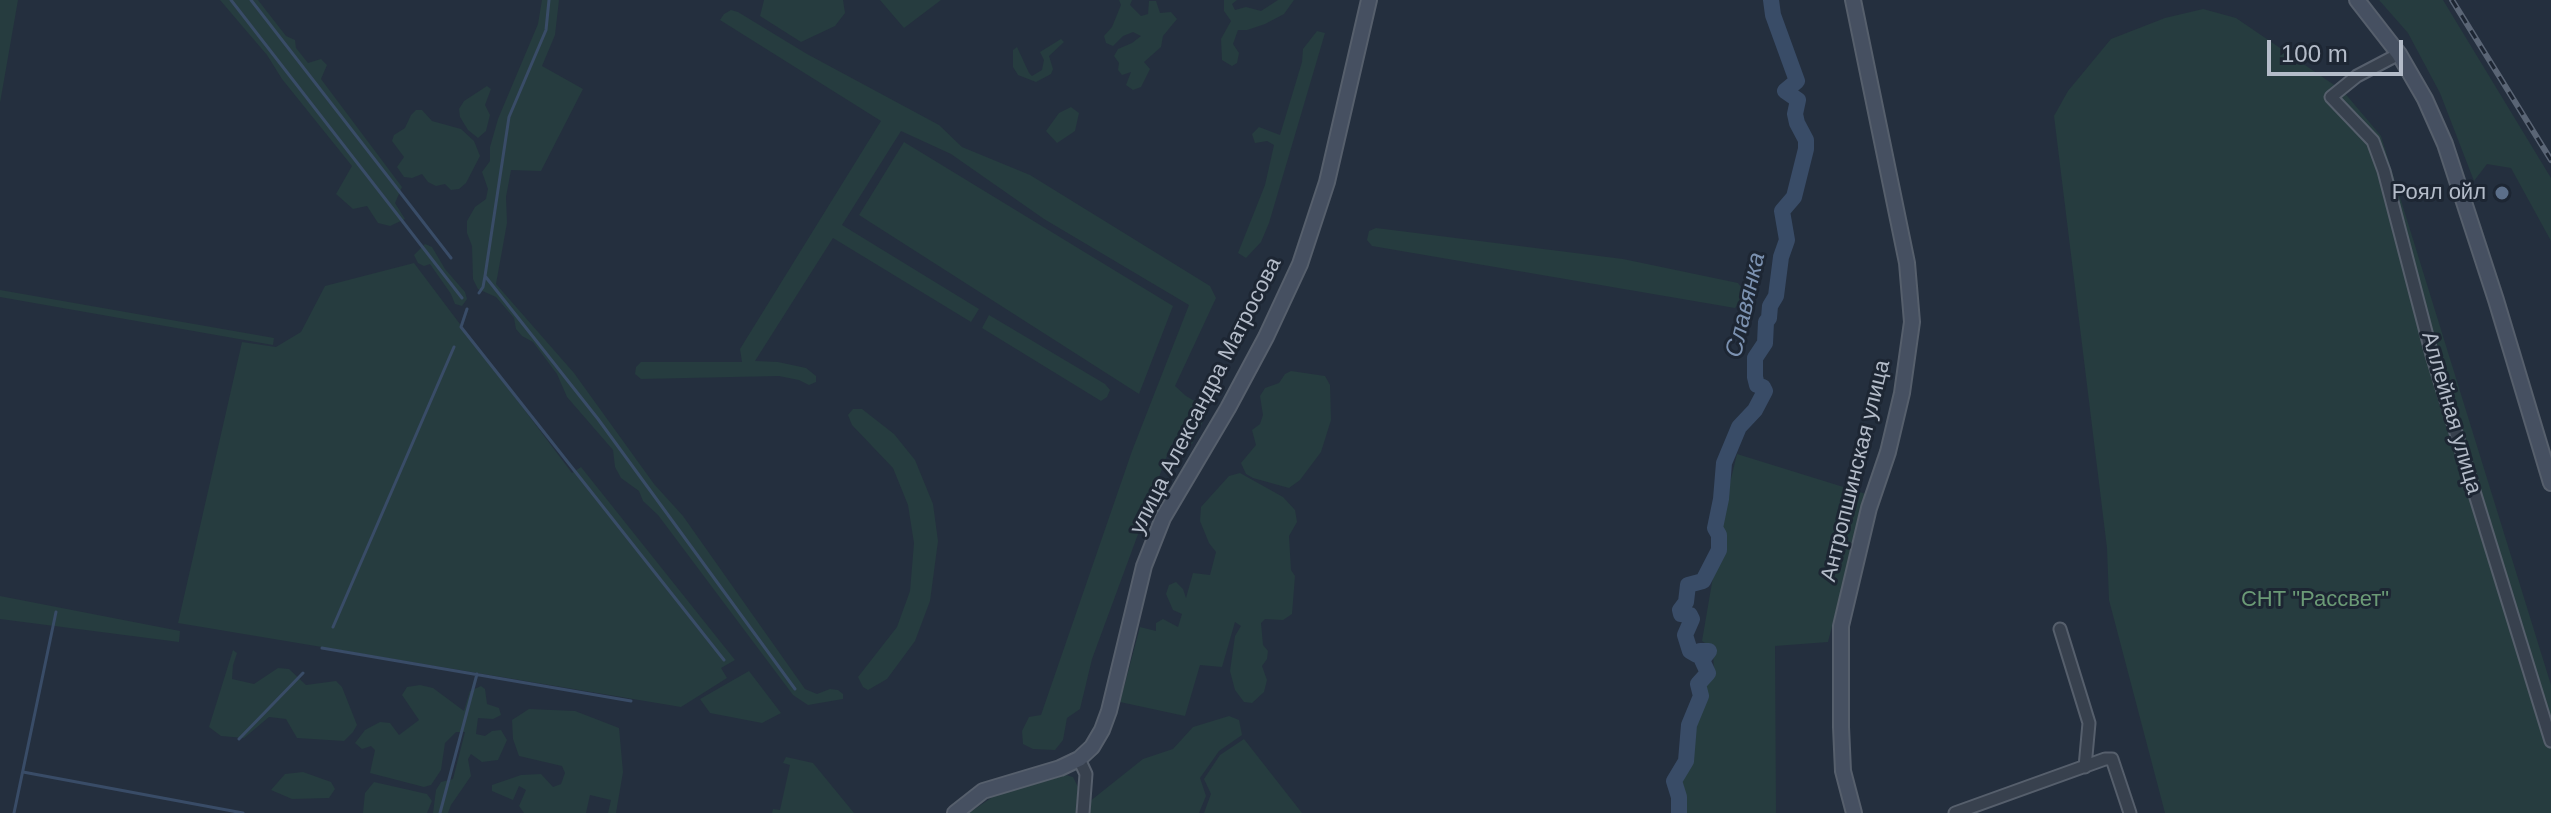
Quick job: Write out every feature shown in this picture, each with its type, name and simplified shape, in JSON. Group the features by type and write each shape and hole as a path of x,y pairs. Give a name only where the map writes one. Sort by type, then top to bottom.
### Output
{"street":[{"name":"улица Александра Матросова","path":"1079,759 1092,747 1109,711 1144,566 1163,518 1240,385 1300,264 1327,182 1369,0"},
{"name":"Антропшинская улица","path":"1853,0 1907,263 1912,322 1902,393 1888,452 1869,508 1841,626 1843,771 1854,813"},
{"path":"2357,0 2399,54 2425,99 2459,180 2551,483"},
{"name":"Аллейная улица","path":"2399,54 2357,76 2331,97 2373,141 2384,171 2432,355 2551,741"},
{"path":"2060,629 2089,723 2085,767"},
{"path":"955,813 983,791 1060,768 1079,759 1086,774 1083,813"},
{"path":"1955,813 2112,759 2130,813"}],"green space":[{"path":"0,0 18,0 0,103"},
{"path":"220,0 258,0 286,36 295,40 296,48 308,63 321,59 327,65 321,79 402,187 395,203 405,219 390,226 378,223 367,206 353,209 336,194 352,166 282,79 267,55"},
{"path":"542,0 559,0 555,35 542,66 583,89 541,171 511,170 506,197 507,223 496,284 574,373 654,484 683,516 805,689 817,694 830,689 838,690 843,694 843,699 808,705 793,695 658,515 643,501 639,491 621,478 615,467 613,450 567,397 557,374 533,342 516,329 514,318 496,297 478,289 473,279 472,246 467,221 475,207 486,199 488,189 482,172 490,161 490,147 498,119 538,24"},
{"path":"764,0 843,0 845,13 835,26 801,42 760,16"},
{"path":"880,0 941,0 904,28"},
{"path":"1119,0 1132,0 1130,5 1141,16 1148,14 1149,1 1156,1 1160,13 1171,12 1177,19 1163,36 1161,47 1144,62 1150,69 1141,87 1133,90 1126,85 1131,72 1122,75 1114,56 1118,49 1141,36 1133,32 1123,36 1113,46 1106,43 1104,36 1112,27 1121,5"},
{"path":"1224,0 1237,0 1232,4 1235,10 1246,7 1261,11 1278,0 1294,0 1284,14 1265,24 1238,30 1233,44 1239,53 1237,63 1232,66 1222,60 1221,39 1231,21 1224,11"},
{"path":"2379,0 2443,0 2551,178 2551,241 2511,168 2487,164 2474,181 2440,93 2408,33"},
{"name":"СНТ \"Рассвет\"","path":"2203,9 2236,18 2343,91 2381,136 2551,685 2551,813 2165,813 2109,600 2107,548 2054,116 2068,91 2111,39 2165,18"},
{"path":"731,10 939,125 962,147 1030,175 1210,286 1216,298 1175,386 1205,407 1207,413 1192,444 1186,448 1175,439 1169,450 1092,659 1080,709 1067,718 1063,740 1055,750 1033,749 1023,744 1022,731 1029,717 1041,715 1132,451 1189,305 1044,219 951,154 901,131 842,225 979,309 971,322 833,238 755,361 806,368 816,376 816,382 809,385 779,376 641,379 635,374 641,362 742,362 740,349 881,121 720,20"},
{"path":"1317,31 1325,33 1269,223 1261,242 1246,258 1238,253 1265,185 1274,145 1267,141 1255,143 1252,134 1259,127 1280,135 1303,49"},
{"path":"1061,39 1064,42 1049,56 1053,69 1051,74 1036,82 1018,75 1013,67 1013,50 1017,47 1032,76 1042,70 1044,60 1040,52"},
{"path":"487,86 491,89 485,105 490,115 486,131 478,138 468,130 459,109 464,101"},
{"path":"1071,107 1079,113 1075,131 1057,143 1046,131 1059,113"},
{"path":"416,110 422,110 432,121 461,129 474,141 480,156 466,183 459,189 451,190 445,184 436,186 422,174 404,177 397,167 404,157 392,141 394,135 405,128"},
{"path":"904,142 1173,306 1139,394 859,215"},
{"path":"1376,228 1623,259 1738,283 1741,301 1735,308 1372,246 1367,240 1369,231"},
{"path":"425,244 432,247 445,269 465,292 467,299 462,306 455,304 430,264 424,266 418,263 414,255"},
{"path":"414,263 572,473 581,467 735,660 721,668 727,678 681,707 178,623 242,342 276,347 301,332 325,286"},
{"path":"0,290 274,338 273,345 0,297"},
{"path":"989,315 1105,384 1110,390 1107,397 1101,401 982,328"},
{"path":"1291,371 1325,376 1330,385 1331,420 1321,452 1300,480 1289,488 1253,478 1246,474 1241,463 1256,445 1252,430 1260,424 1263,415 1260,396 1265,388 1279,383"},
{"path":"853,409 862,409 894,434 915,460 933,504 938,541 930,601 915,641 887,679 868,690 858,677 897,627 910,591 914,543 908,505 893,468 852,425 848,415"},
{"path":"1737,454 1866,494 1828,642 1775,646 1776,813 1685,813 1680,780 1691,758 1691,737 1702,689 1714,675 1713,648 1702,641"},
{"path":"1240,473 1283,497 1295,510 1297,522 1289,536 1291,570 1295,576 1292,614 1283,620 1265,619 1261,623 1263,645 1268,651 1262,666 1267,680 1264,692 1252,703 1244,702 1235,690 1230,671 1235,636 1241,626 1235,622 1222,667 1200,665 1185,716 1120,702 1140,627 1156,631 1156,623 1163,619 1178,627 1182,614 1173,610 1166,594 1169,585 1176,582 1186,598 1193,573 1210,575 1216,552 1200,521 1201,507 1229,476"},
{"path":"0,596 180,631 179,642 0,619"},
{"path":"233,650 237,653 232,679 254,684 278,668 289,669 306,685 336,681 342,687 357,725 353,732 344,741 297,738 286,719 269,717 244,738 221,736 209,727"},
{"path":"749,671 781,713 762,723 710,713 700,699"},
{"path":"420,685 433,688 464,711 470,691 481,686 485,689 487,704 499,708 501,715 493,719 478,718 476,734 485,736 501,730 507,740 498,760 482,762 471,754 468,759 471,776 448,813 433,813 436,790 441,782 453,779 465,732 456,732 445,743 441,770 431,785 424,787 370,773 375,750 371,746 362,749 355,743 365,730 380,722 390,723 399,735 419,720 402,695 407,687"},
{"path":"529,709 575,711 619,728 623,772 616,813 608,813 611,800 590,795 586,813 524,813 519,806 526,790 519,786 513,800 492,791 492,785 521,775 541,774 553,787 561,784 565,773 562,766 519,756 513,739 512,720"},
{"path":"1229,716 1239,720 1242,735 1219,751 1200,778 1206,796 1199,813 1090,813 1089,802 1143,759 1173,749 1193,727"},
{"path":"1244,739 1302,813 1204,813 1211,794 1204,779 1220,755"},
{"path":"786,757 813,763 854,813 772,813 773,809 780,810 790,765 783,763"},
{"path":"303,772 331,782 335,789 329,798 292,799 271,790 285,774"},
{"path":"1066,775 1073,777 1078,787 1076,813 969,813 994,796"},
{"path":"374,782 427,794 432,801 427,813 363,813 365,793"}],"waterway":[{"path":"231,0 462,298"},
{"path":"251,0 451,258"},
{"path":"479,293 485,276 509,117 546,30 549,0"},
{"name":"Славянка","path":"1679,813 1679,797 1674,781 1686,761 1689,725 1701,696 1698,684 1708,673 1702,660 1709,651 1700,651 1697,655 1690,651 1685,635 1692,619 1690,615 1681,614 1680,610 1686,602 1688,585 1703,581 1719,550 1719,535 1715,528 1724,463 1739,427 1755,410 1765,391 1757,385 1755,358 1765,343 1766,322 1776,296 1781,257 1787,240 1782,211 1794,197 1806,149 1806,140 1795,114 1798,100 1785,91 1797,81 1773,15 1771,0"},
{"path":"485,276 598,419 795,689"},
{"path":"467,309 461,327 724,660"},
{"path":"333,627 454,347"},
{"path":"14,813 56,612"},
{"path":"322,648 631,701"},
{"path":"239,739 303,673"},
{"path":"440,813 477,674"},
{"path":"23,772 243,813"}],"railway":[{"path":"2452,0 2551,160"}],"place":[{"name":"Роял ойл","path":"2502,193"}]}
